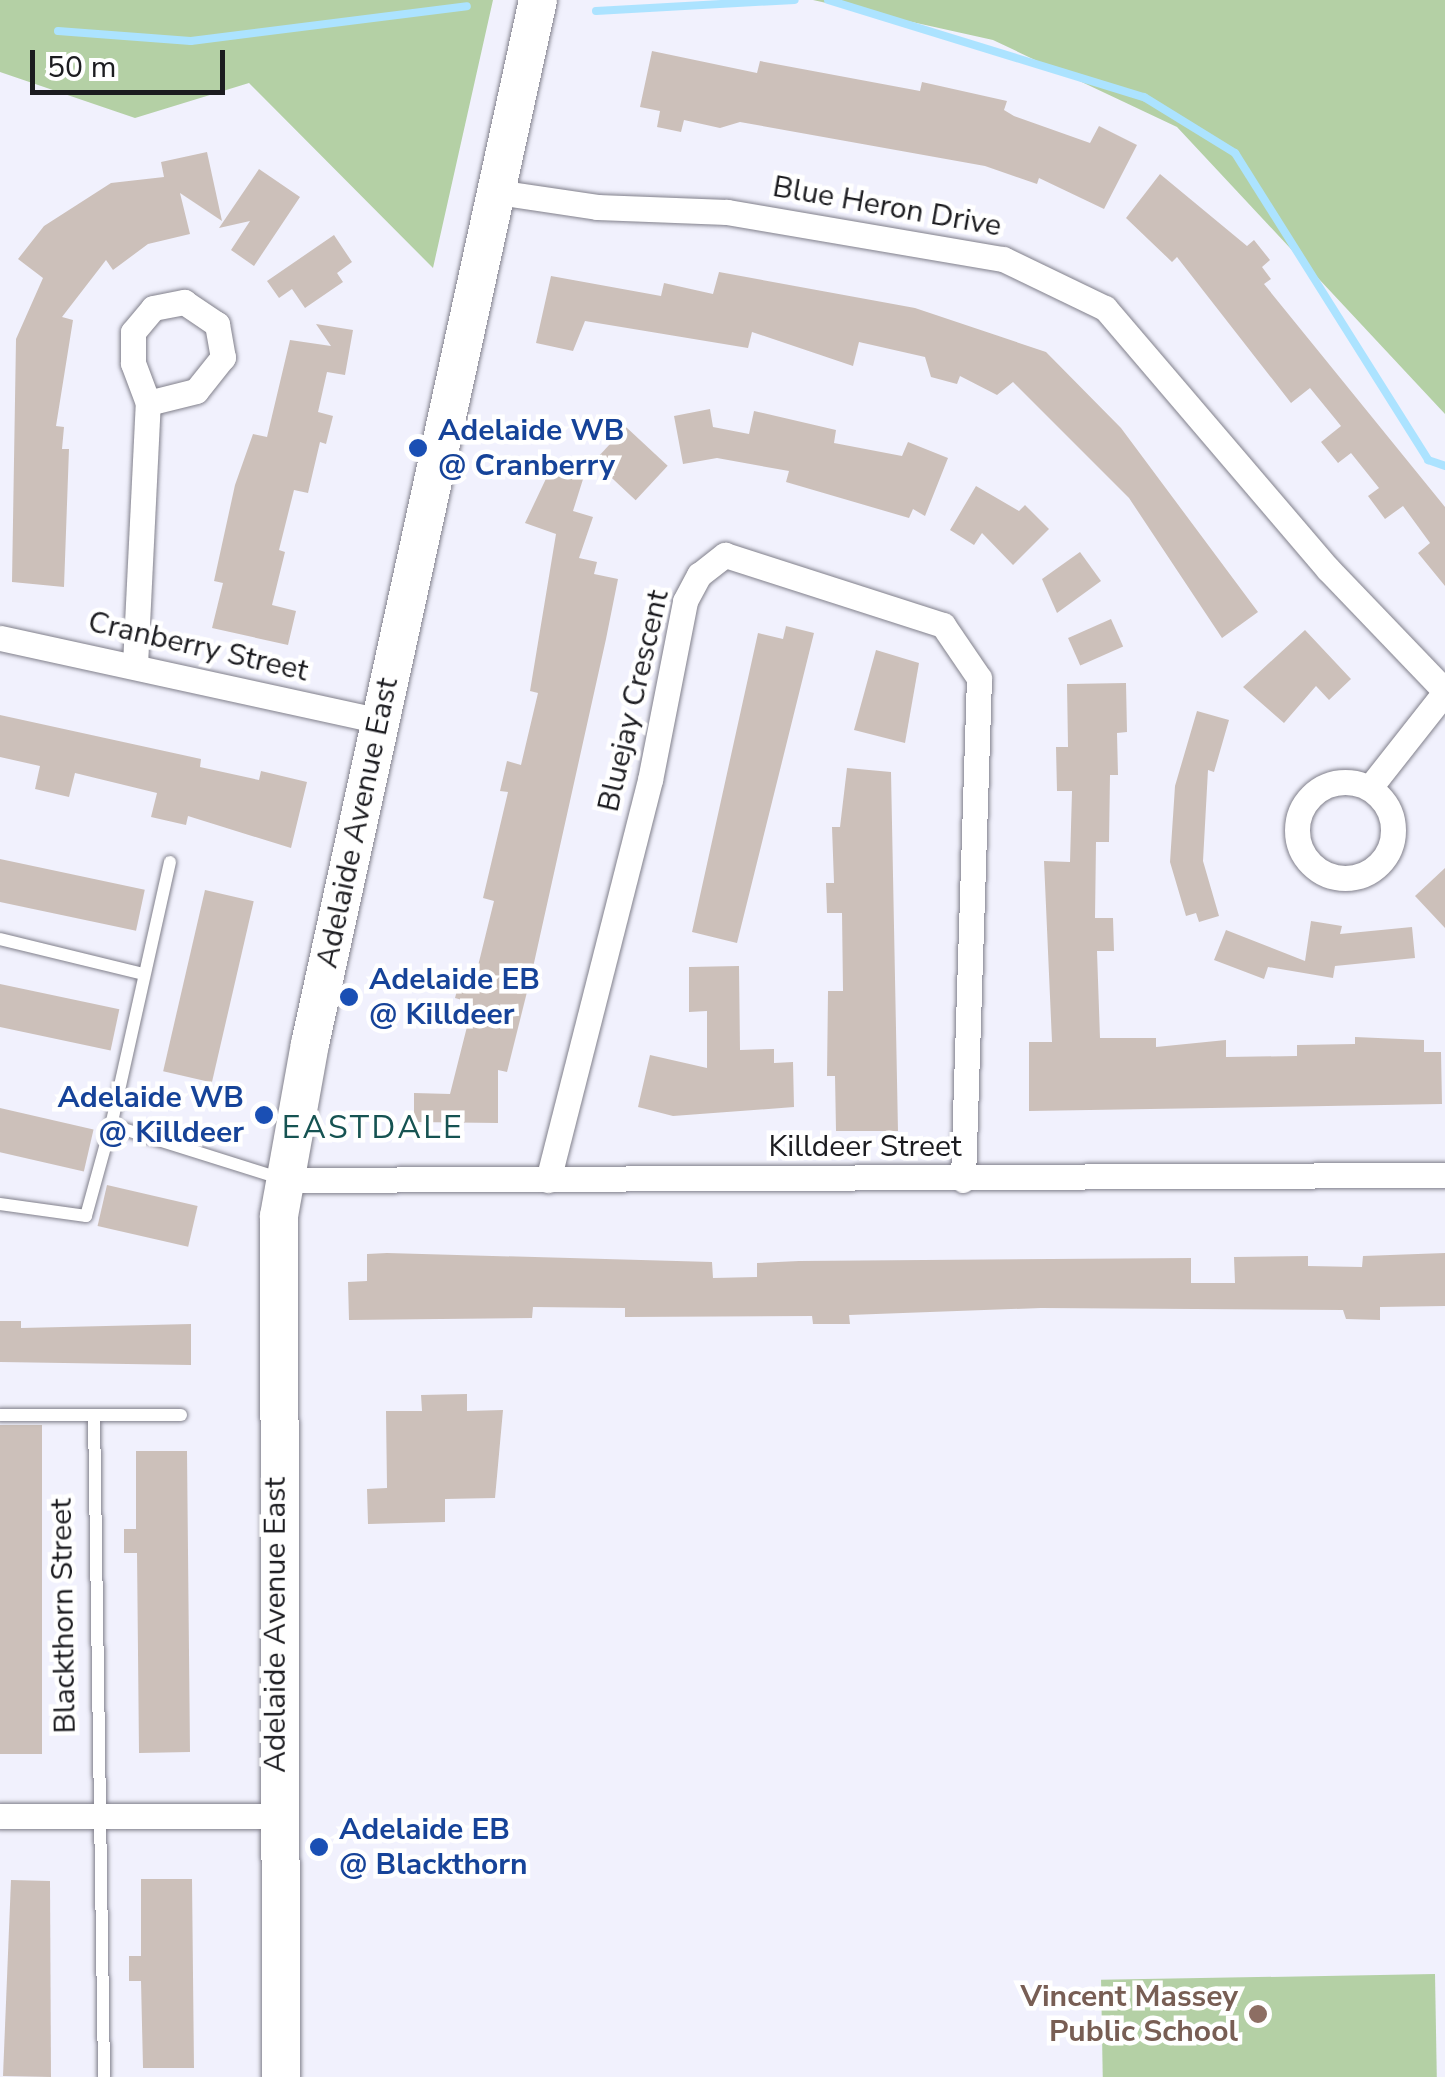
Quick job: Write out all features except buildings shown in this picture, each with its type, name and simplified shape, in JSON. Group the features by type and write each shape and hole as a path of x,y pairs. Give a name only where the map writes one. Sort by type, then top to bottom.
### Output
{"main road":[{"name":"Adelaide Avenue East","path":"281,2077 274,1309 284,1180 538,0"}],"street":[{"name":"Blue Heron Drive","path":"496,192 597,207 728,212 1003,259 1104,308 1328,570 1445,692"},
{"path":"135,664 148,403"},
{"name":"Bluejay Crescent","path":"548,1180 650,780 685,600 699,575 725,555 943,625 979,678 963,1180"},
{"name":"Cranberry Street","path":"0,638 135,664 380,722"},
{"path":"1371,786 1445,692"},
{"name":"Killdeer Street","path":"284,1180 1445,1175"},
{"path":"0,1816 278,1816"}],"lane":[{"path":"0,1204 86,1216 111,1125 170,862"},
{"path":"0,939 144,974"},
{"path":"111,1125 284,1180"},
{"path":"0,1415 180,1415"},
{"name":"Blackthorn Street","path":"94,1415 104,2077"}],"green space":[{"path":"0,0 493,0 433,268 249,83 135,118 0,72"},
{"path":"813,0 1445,0 1445,414 1177,127 993,40"},
{"name":"Vincent Massey Public School","path":"1435,1974 1437,2077 1103,2077 1101,1980"}],"waterway":[{"path":"596,11 795,0"},
{"path":"828,0 1144,97 1235,153 1428,460 1445,466"},
{"path":"58,31 191,41 467,6"}],"place":[{"name":"Adelaide WB @ Cranberry","path":"418,448"},
{"name":"Adelaide EB @ Killdeer","path":"349,997"},
{"name":"Adelaide WB @ Killdeer","path":"264,1115"},
{"name":"Adelaide EB @ Blackthorn","path":"319,1847"},
{"name":"Vincent Massey Public School","path":"1258,2014"}],"district":[{"name":"EASTDALE","path":"373,1128"}]}
